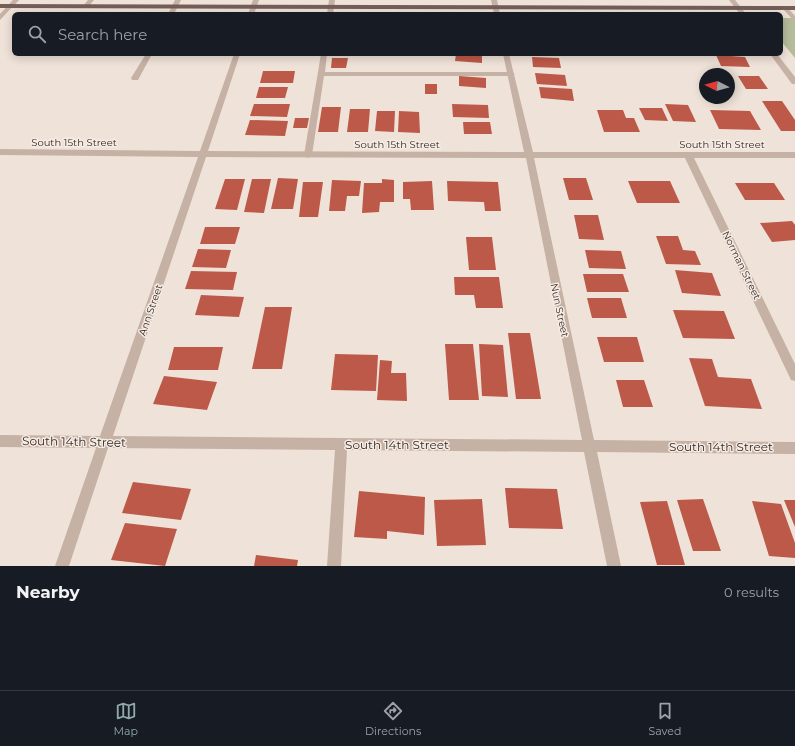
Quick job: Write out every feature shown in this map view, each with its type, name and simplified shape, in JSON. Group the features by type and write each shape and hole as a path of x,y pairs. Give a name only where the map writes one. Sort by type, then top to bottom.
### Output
{"main road":[{"path":"0,6 86,6 176,3 332,3 497,11 740,11 795,8"}],"street":[{"path":"0,18 16,0"},
{"path":"86,6 91,0"},
{"path":"494,0 497,11"},
{"path":"732,0 740,11"},
{"path":"785,8 795,20"},
{"path":"136,78 147,56"},
{"name":"Ann Street","path":"62,566 236,56"},
{"path":"308,155 324,56"},
{"name":"Nun Street","path":"506,56 529,154 588,446 614,566"},
{"path":"775,56 795,82"},
{"path":"320,74 511,74"},
{"name":"South 15th Street","path":"0,152 308,155 795,155"},
{"name":"Norman Street","path":"688,155 795,376"},
{"name":"South 14th Street","path":"0,441 795,448"},
{"path":"334,566 341,445"}],"green space":[{"path":"783,18 795,18 795,58 783,43"}],"building":[{"path":"456,56 482,56 482,63 455,61"},
{"path":"716,56 745,57 750,67 721,66"},
{"path":"532,57 559,58 561,68 533,67"},
{"path":"332,58 348,58 346,68 331,68"},
{"path":"263,71 295,71 293,83 260,83"},
{"path":"535,73 565,75 567,86 537,84"},
{"path":"459,76 486,78 486,88 459,86"},
{"path":"738,76 759,76 768,89 746,89"},
{"path":"425,84 437,84 437,94 425,94"},
{"path":"259,87 288,87 285,98 256,98"},
{"path":"539,87 572,89 574,101 541,98"},
{"path":"762,101 782,101 795,120 795,131 781,131"},
{"path":"254,104 290,104 287,117 250,116"},
{"path":"452,104 488,105 489,118 453,117"},
{"path":"665,104 688,105 696,122 673,121"},
{"path":"322,107 341,107 338,132 318,132"},
{"path":"639,108 662,108 668,121 645,120"},
{"path":"350,109 370,109 368,132 347,132"},
{"path":"597,110 623,110 626,118 634,118 640,132 604,132"},
{"path":"710,110 750,111 761,130 719,129"},
{"path":"377,111 395,111 394,132 375,131"},
{"path":"399,111 419,112 420,133 398,132"},
{"path":"295,118 309,118 307,128 293,128"},
{"path":"250,120 288,121 285,136 245,135"},
{"path":"463,122 490,122 492,134 464,134"},
{"path":"278,178 298,179 293,209 271,209"},
{"path":"563,178 586,178 593,200 569,200"},
{"path":"225,179 245,179 237,210 215,209"},
{"path":"252,179 271,179 264,213 244,212"},
{"path":"382,179 394,180 394,202 380,202 379,212 362,213 364,183 382,183"},
{"path":"332,180 361,181 359,196 347,196 345,211 329,211"},
{"path":"432,181 434,210 411,210 410,199 403,199 403,182"},
{"path":"447,181 498,182 501,211 485,211 484,202 448,201"},
{"path":"628,181 670,181 680,203 637,203"},
{"path":"303,182 323,182 318,217 299,217"},
{"path":"735,183 774,183 785,200 745,200"},
{"path":"574,215 598,215 604,240 579,239"},
{"path":"792,221 795,225 795,240 772,242 760,223"},
{"path":"205,227 240,227 235,244 200,244"},
{"path":"656,236 678,236 683,250 695,251 701,265 666,264"},
{"path":"466,237 492,237 496,270 469,270"},
{"path":"198,249 231,250 226,268 192,267"},
{"path":"585,250 621,251 626,269 589,268"},
{"path":"675,270 712,273 721,296 682,293"},
{"path":"191,271 237,272 233,290 185,289"},
{"path":"583,274 623,274 629,292 587,292"},
{"path":"454,277 499,277 503,308 476,308 474,295 455,295"},
{"path":"201,295 244,297 239,317 195,315"},
{"path":"587,298 621,298 627,318 592,318"},
{"path":"265,307 292,307 282,369 252,369"},
{"path":"673,310 724,311 735,339 683,338"},
{"path":"508,333 530,333 541,399 516,399"},
{"path":"597,337 637,337 644,362 604,362"},
{"path":"445,344 473,344 479,400 449,400"},
{"path":"479,344 503,345 508,397 482,396"},
{"path":"174,347 223,347 218,370 168,370"},
{"path":"335,354 378,355 376,391 331,390"},
{"path":"689,358 712,359 718,377 751,379 762,409 705,406"},
{"path":"380,360 392,361 391,373 406,373 407,401 377,400"},
{"path":"164,376 217,382 207,410 153,404"},
{"path":"616,380 644,380 653,407 623,407"},
{"path":"133,482 191,489 181,520 122,513"},
{"path":"505,488 557,489 563,529 509,528"},
{"path":"359,491 425,497 424,535 387,531 387,539 354,537"},
{"path":"482,499 486,545 437,546 434,500"},
{"path":"703,499 721,551 693,551 677,500"},
{"path":"784,500 795,500 795,527"},
{"path":"667,501 685,565 657,565 640,502"},
{"path":"752,501 781,504 795,543 795,558 769,556"},
{"path":"125,523 177,529 165,566 111,560"},
{"path":"256,555 298,560 297,566 254,566"}]}
